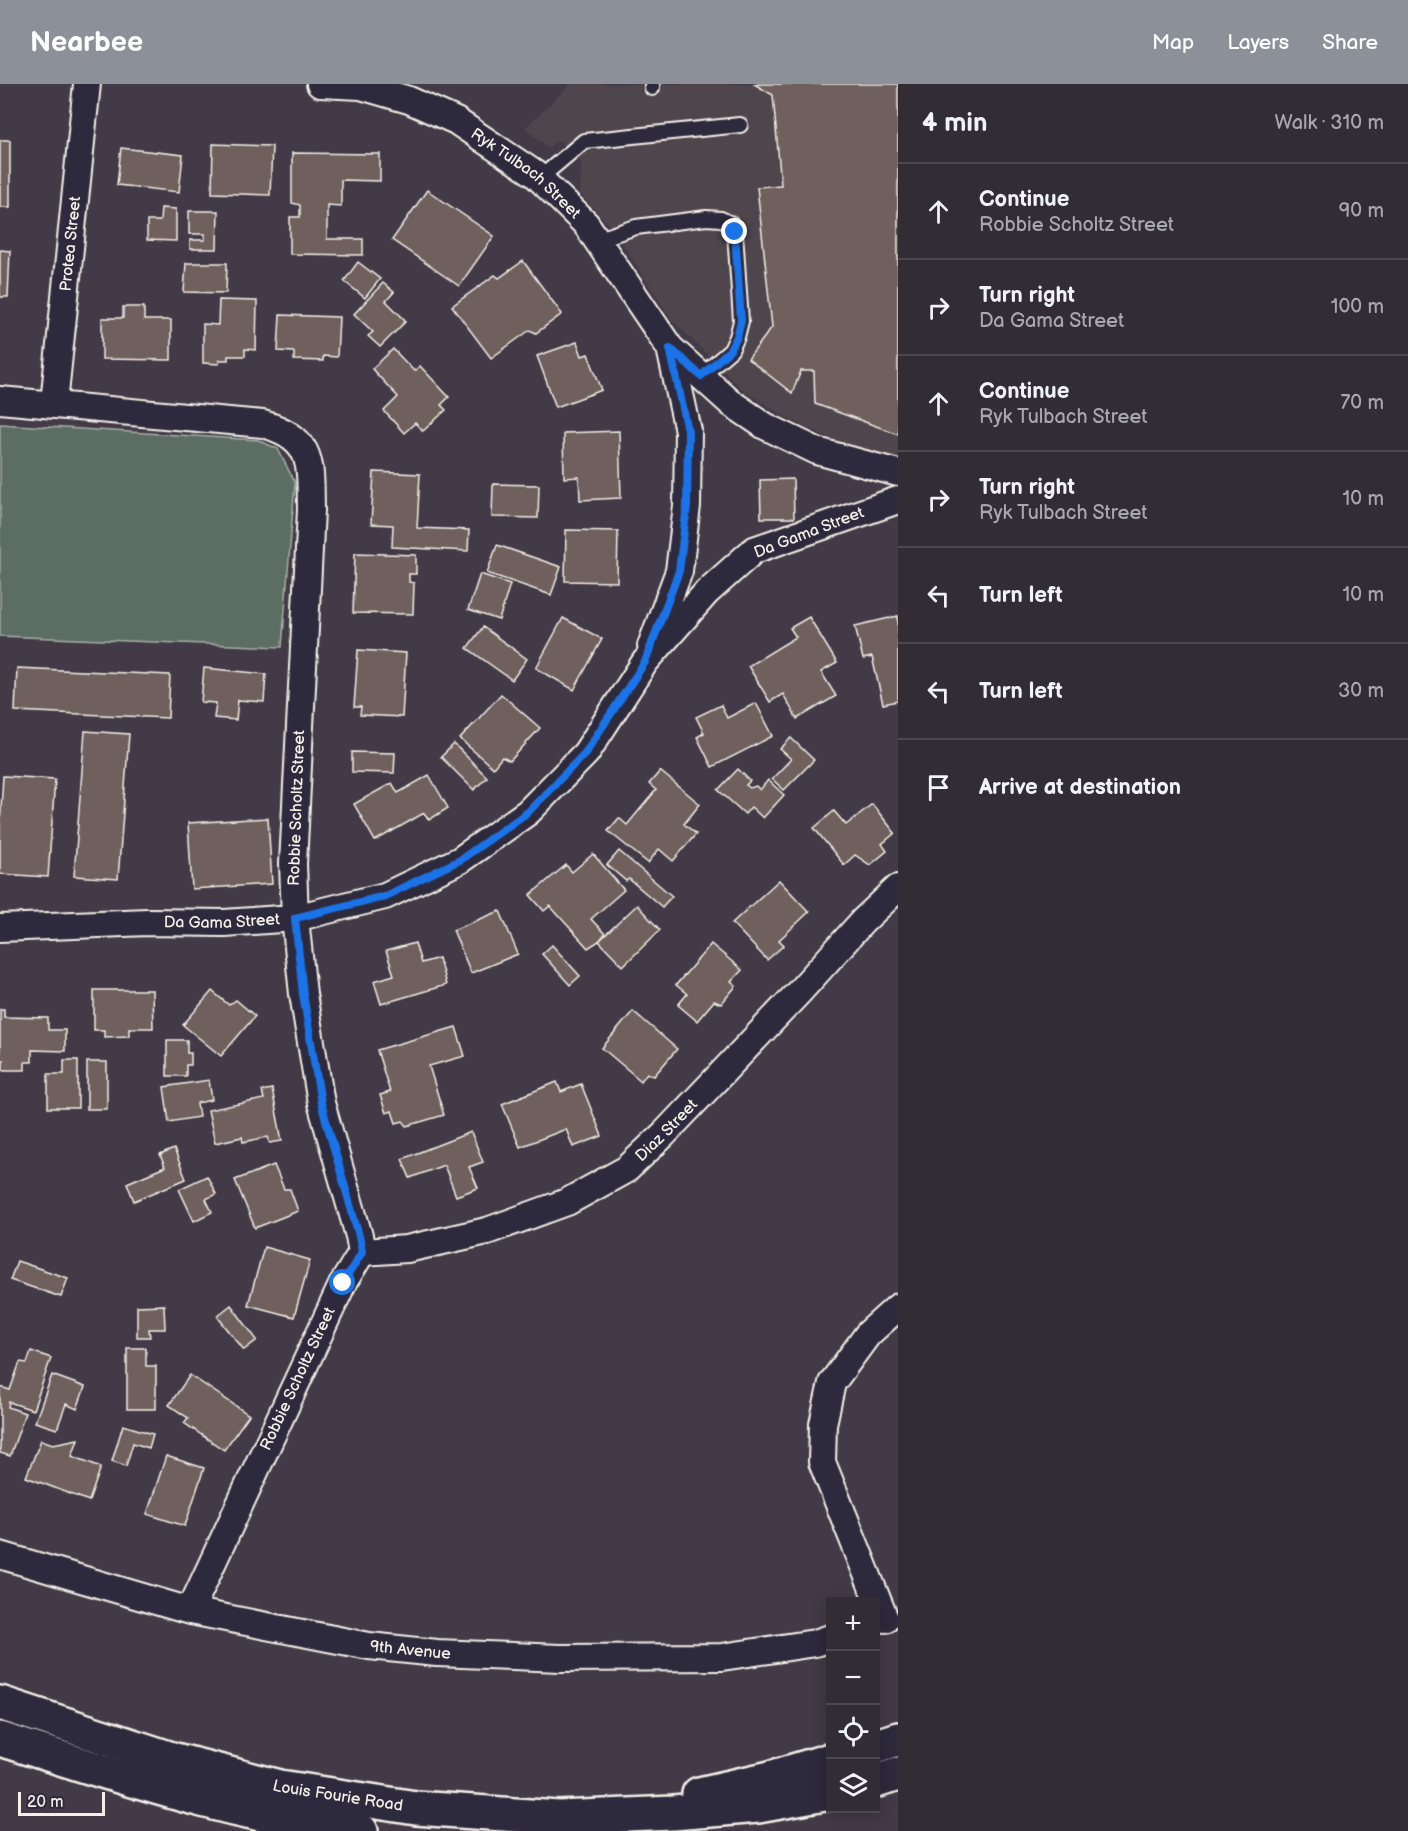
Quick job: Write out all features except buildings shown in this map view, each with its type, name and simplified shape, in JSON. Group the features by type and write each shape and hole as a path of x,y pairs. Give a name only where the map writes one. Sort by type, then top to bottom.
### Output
{"main road":[{"name":"Louis Fourie Road","path":"0,1703 175,1760 280,1787 416,1808 559,1818 673,1813 758,1806 826,1794"},
{"path":"880,1745 898,1738"},
{"name":"Louis Fourie Road","path":"0,1739 164,1790 272,1817 361,1831"},
{"path":"416,1808 609,1805 680,1798 770,1778 826,1761"},
{"path":"880,1780 898,1774"},
{"path":"880,1796 898,1791"},
{"path":"686,1831 826,1809"}],"street":[{"name":"Protea Street","path":"54,404 87,84"},
{"name":"Ryk Tulbach Street","path":"320,84 361,86 409,100 456,121 539,179 585,224 670,348 731,403 765,426 817,451 898,473"},
{"name":"Ryk Tulbach Street","path":"645,662 679,571 687,506 688,431 670,348"},
{"path":"0,400 54,404"},
{"name":"Robbie Scholtz Street","path":"54,404 263,424 290,434 302,446 310,463 311,510 293,864 295,918 303,994 321,1103 362,1252 343,1283 190,1611"},
{"name":"Da Gama Street","path":"0,928 295,918 385,896 460,860 528,812 585,753 645,662 707,592 754,550 898,500"},
{"name":"Diaz Street","path":"362,1252 407,1249 487,1231 567,1202 627,1169 664,1134 863,921 898,888"},
{"path":"886,1618 822,1462 823,1424 832,1383 868,1334 898,1307"},
{"name":"9th Avenue","path":"0,1555 190,1611 369,1646 437,1653 560,1658 722,1657 826,1639"}],"lane":[{"path":"539,179 584,141 740,125"},
{"path":"596,240 636,227 671,222 706,218 721,219 731,224 735,232 741,321 737,337 730,350 701,376"}],"shaded area":[{"path":"571,84 898,84 898,460 855,450 788,418 744,391 671,319 614,230 580,194 581,162 577,156 558,140 549,148 525,128"}],"green space":[{"path":"0,424 258,440 278,449 295,483 282,647 0,636"}],"route":[{"path":"343,1283 362,1252 321,1103 303,994 295,918 385,896 460,860 528,812 585,753 645,662 679,571 687,506 688,431 670,348 701,376 730,350 737,337 741,321 735,232"}]}
